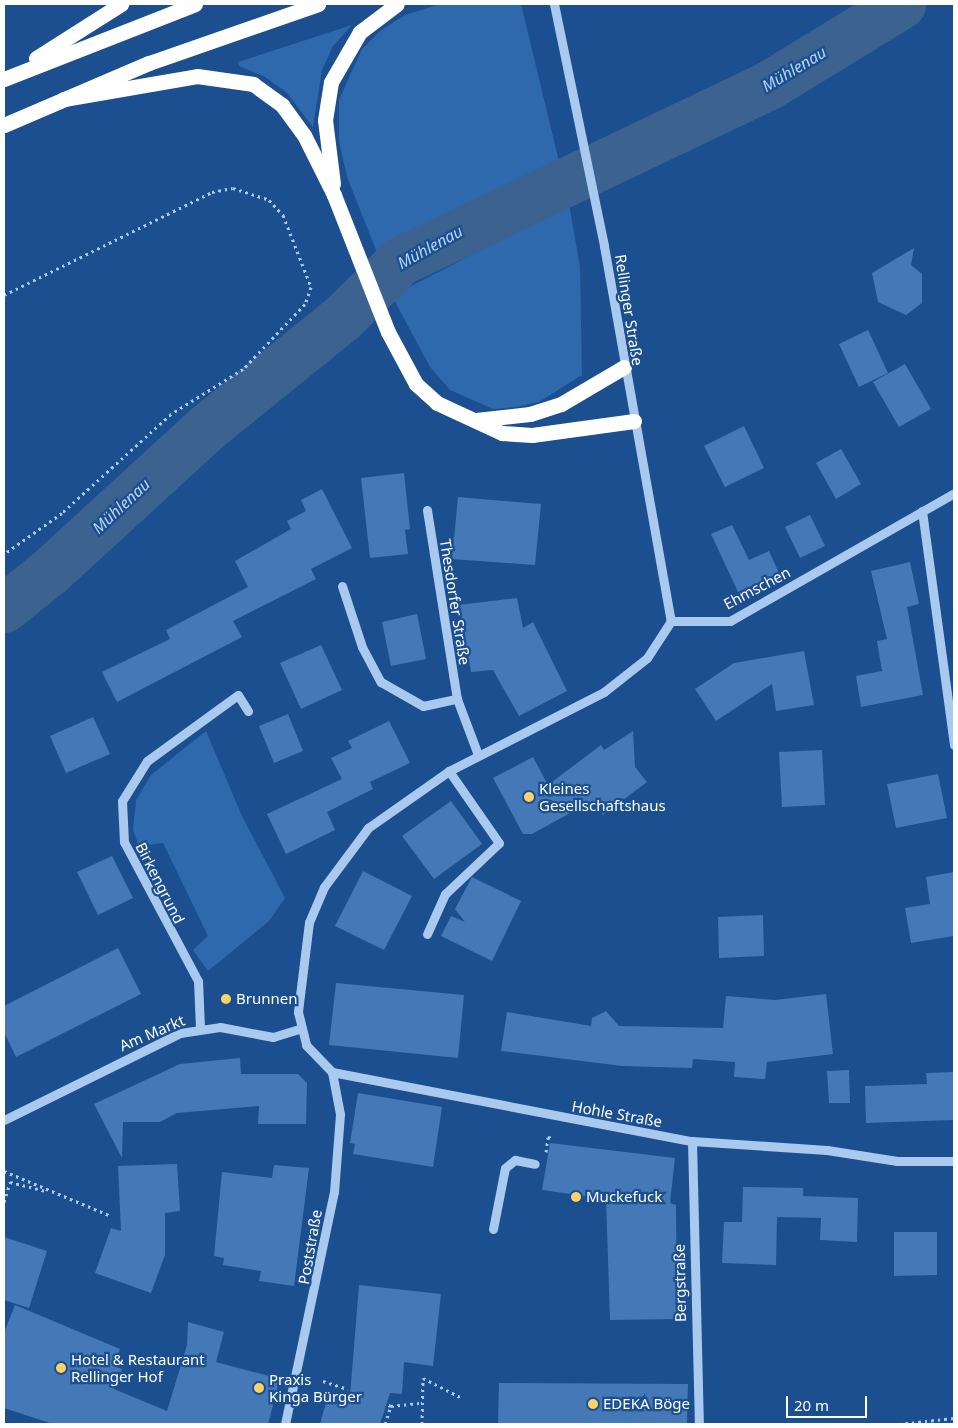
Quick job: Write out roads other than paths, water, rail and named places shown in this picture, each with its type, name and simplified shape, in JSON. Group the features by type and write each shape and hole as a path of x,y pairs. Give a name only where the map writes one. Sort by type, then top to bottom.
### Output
{"highway":[{"path":"5,78 121,4"},
{"path":"5,78 195,4"},
{"path":"4,125 64,99 318,4"},
{"path":"334,195 325,120 331,82 360,32 397,4"},
{"path":"64,99 197,76 253,84 294,119 334,195 388,332 416,384 437,403 469,420 502,433 532,435 634,421"},
{"path":"469,420 513,417 554,406 624,367"}],"street":[{"name":"Rellinger Straße","path":"554,4 604,246 624,367 671,621"},
{"name":"Ehmschen","path":"671,621 730,621 954,493"},
{"name":"Thesdorfer Straße","path":"427,510 457,699 478,755"},
{"path":"922,511 954,744"},
{"path":"342,586 362,647 381,682 423,706 457,699"},
{"path":"332,1072 306,1045 300,1029 302,955 309,922 324,886 368,828 449,771 604,692 648,658 671,621"},
{"name":"Birkengrund","path":"200,1028 198,981 124,842 122,801 147,761 238,695 248,711"},
{"path":"427,934 444,894 499,843 449,771"},
{"name":"Am Markt","path":"4,1120 165,1040 200,1028 273,1037 300,1029"},
{"name":"Hohle Straße","path":"332,1072 692,1141 828,1150 897,1161 954,1161"},
{"name":"Poststraße","path":"285,1424 334,1192 340,1114 332,1072"},
{"name":"Bergstraße","path":"692,1141 699,1424"},
{"path":"493,1229 505,1168 515,1160 535,1164"}],"waterway":[{"name":"Mühlenau","path":"4,608 50,571 206,428 342,318 400,261 769,85 901,4"}],"place":[{"name":"Kleines Gesellschaftshaus","path":"529,797"},
{"name":"Brunnen","path":"226,999"},
{"name":"Muckefuck","path":"576,1197"},
{"name":"Hotel & Restaurant Rellinger Hof","path":"61,1368"},
{"name":"Praxis Kinga Bürger","path":"259,1388"},
{"name":"EDEKA Böge","path":"593,1404"}]}
